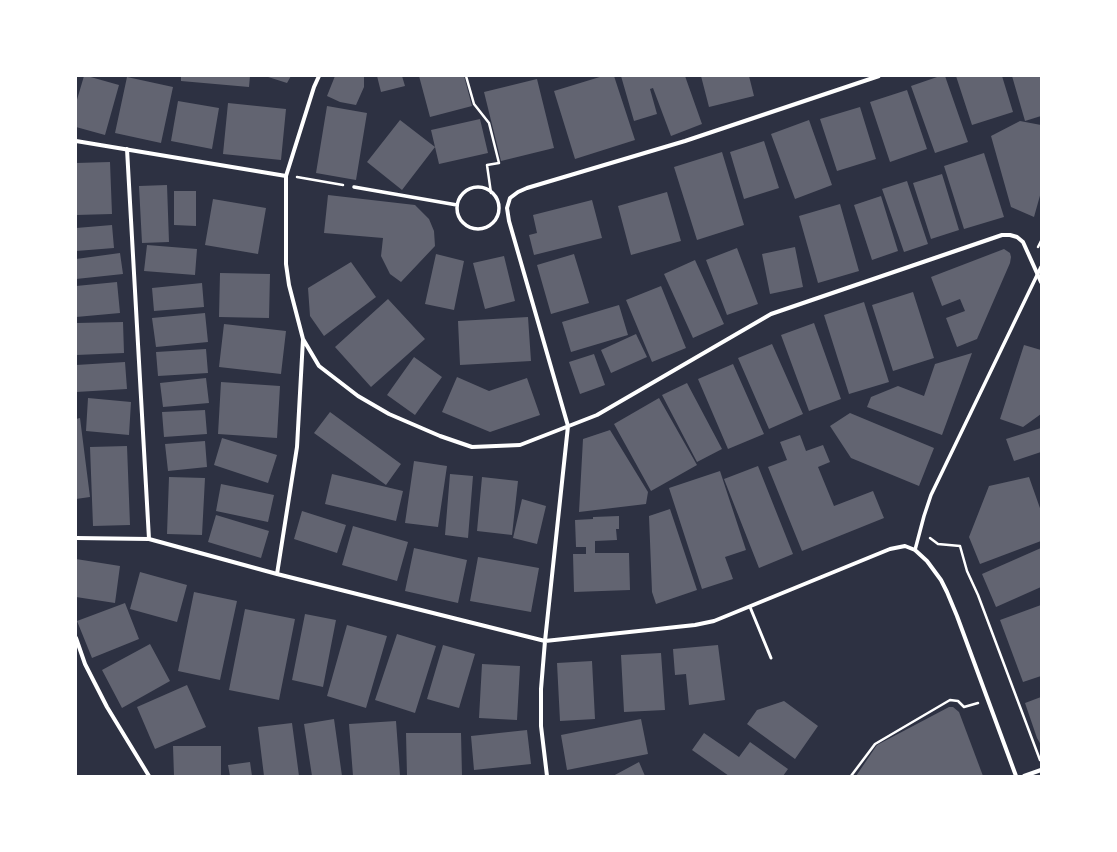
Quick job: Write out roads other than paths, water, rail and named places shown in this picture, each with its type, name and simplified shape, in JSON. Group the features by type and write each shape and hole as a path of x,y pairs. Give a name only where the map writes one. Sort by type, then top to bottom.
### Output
{"street":[{"path":"319,76 314,87 286,176 286,264 289,285 303,339 319,366 358,396 388,414 440,436 472,447 520,445 568,426 597,414 770,314 1002,235 1017,237 1023,242 1041,282"},
{"path":"547,776 541,726 541,689 568,426 509,221 506,208 510,198 526,188 685,141 878,76"},
{"path":"76,141 286,176"},
{"path":"127,149 148,539"},
{"path":"354,187 457,205"},
{"path":"479,187 495,196 499,208 497,218 494,222 485,228 474,229 464,224 458,216 457,205 462,194 467,190 479,187"},
{"path":"499,208 506,208"},
{"path":"915,550 931,495 1041,266"},
{"path":"277,574 298,447 303,339"},
{"path":"76,538 148,539 277,574 545,641 695,625 714,621 890,549 905,546 915,550 927,561 935,571 947,592 1016,776"},
{"path":"76,638 85,664 107,706 149,776"},
{"path":"1024,776 1041,770"}],"lane":[{"path":"750,607 771,658"}]}
